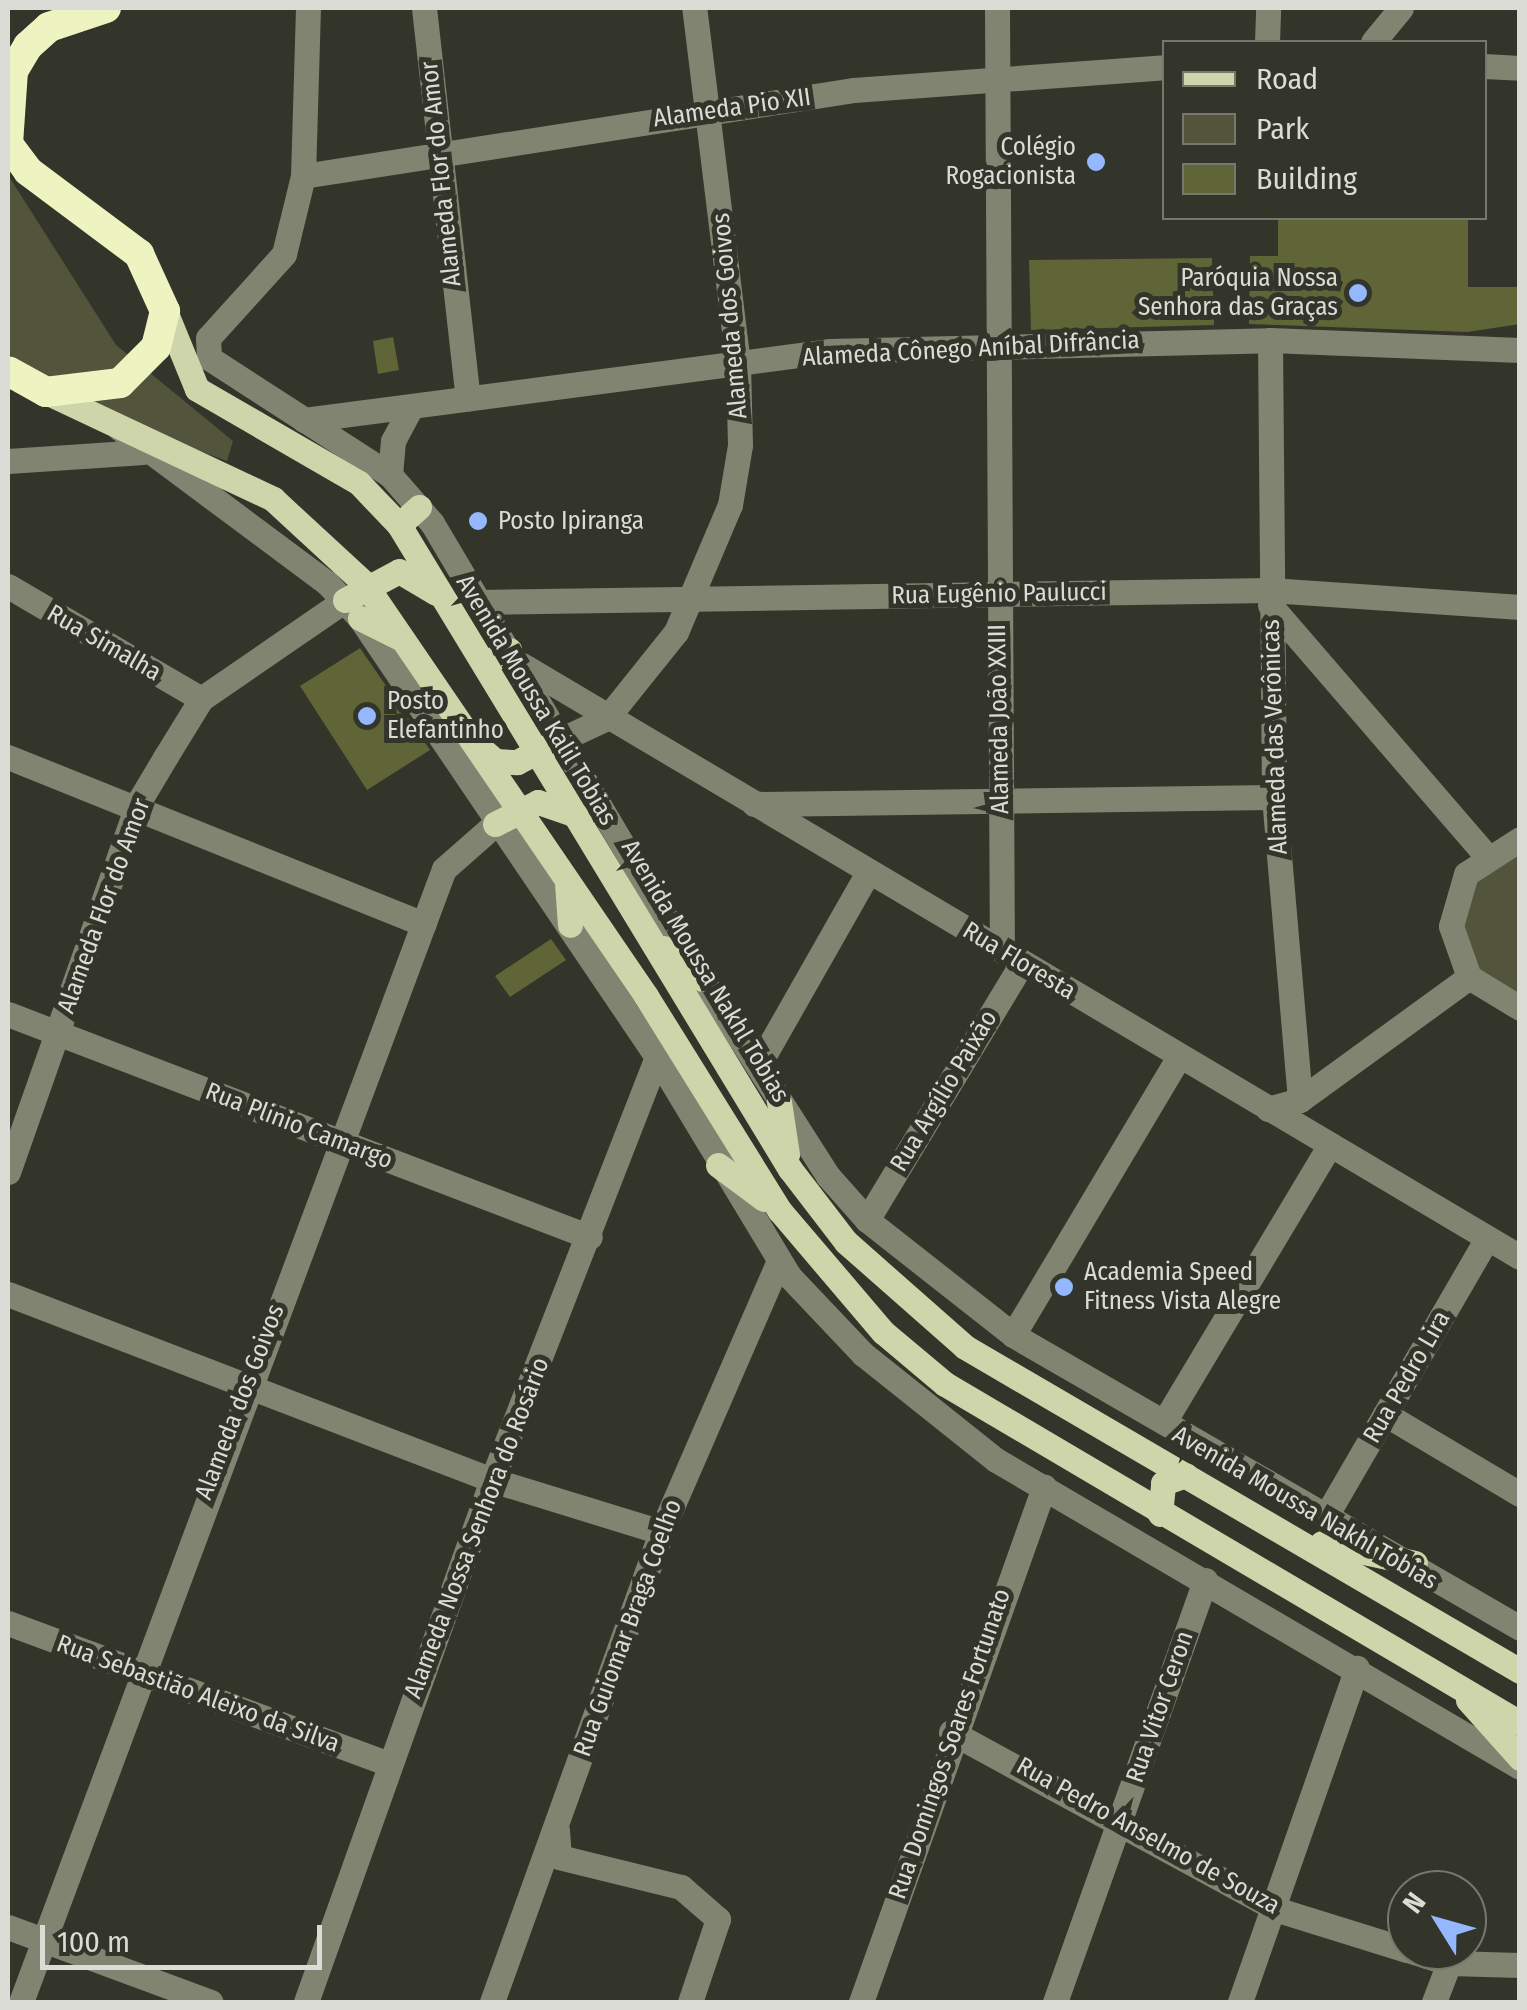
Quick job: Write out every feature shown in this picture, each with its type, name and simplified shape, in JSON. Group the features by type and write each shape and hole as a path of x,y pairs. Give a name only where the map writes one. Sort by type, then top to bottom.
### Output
{"highway":[{"path":"8,144 13,71 28,46 49,27 106,8"},
{"name":"Avenida Moussa Nakhl Tobias","path":"8,144 139,254 165,311"},
{"path":"11,380 46,392 120,383 156,346 165,311"}],"main road":[{"name":"Avenida Moussa Nakhl Tobias","path":"165,311 198,389 359,483 399,525 484,664 549,746 576,815 648,936 790,1169 846,1242 965,1347 1520,1671"},
{"path":"46,392 273,499 356,601 408,642 467,737 505,817 567,884 780,1212 839,1286 945,1384 1520,1723"},
{"path":"399,525 418,506"},
{"path":"356,601 399,571 447,602"},
{"path":"484,664 514,657"},
{"path":"467,737 495,761 549,746"},
{"path":"505,817 538,802 576,815"},
{"path":"567,884 570,924"},
{"path":"648,936 702,980"},
{"path":"779,1102 790,1169"},
{"path":"718,1165 780,1212"},
{"path":"1104,1480 1130,1464 1133,1443"},
{"path":"1160,1514 1162,1483 1186,1475"},
{"path":"1298,1538 1415,1564"},
{"path":"1451,1681 1520,1758"}],"street":[{"path":"303,176 308,8"},
{"name":"Alameda Flor do Amor","path":"424,8 434,149 468,399"},
{"name":"Alameda dos Goivos","path":"549,746 607,718 694,598 730,505 740,445 738,364 694,8"},
{"name":"Alameda João XXIII","path":"997,8 992,76 1000,800 1012,957"},
{"path":"1267,40 1268,8"},
{"path":"1375,40 1401,8"},
{"path":"1487,66 1520,68"},
{"name":"Alameda Pio XII","path":"303,176 434,149 992,76 1162,67"},
{"name":"Avenida Moussa Kalil Tobias","path":"303,176 284,254 208,338 209,358 390,475 418,506 514,657 549,746 779,1102 867,1220 928,1277 1012,1335 1520,1628"},
{"name":"Alameda Cônego Aníbal Difrância","path":"259,426 738,364 996,342 1270,340 1520,350"},
{"name":"Alameda das Verônicas","path":"1270,340 1274,797 1300,1100"},
{"path":"390,475 392,441 411,407"},
{"path":"119,428 143,452 356,601 505,817 658,1057 718,1165 780,1260 930,1413 1044,1487 1357,1668 1520,1768"},
{"path":"8,462 143,452"},
{"name":"Rua Simalha","path":"8,586 201,699"},
{"name":"Rua Eugênio Paulucci","path":"478,602 998,593 1520,607"},
{"path":"1270,598 1484,854"},
{"name":"Alameda Flor do Amor","path":"8,1172 138,803 201,699 356,601"},
{"name":"Rua Floresta","path":"514,657 607,718 1520,1257"},
{"path":"8,757 138,803 424,924"},
{"path":"753,804 1274,797"},
{"name":"Alameda dos Goivos","path":"21,2002 246,1385 444,869 505,817"},
{"path":"1520,839 1484,854 1454,899 1456,953 1469,978 1520,1008"},
{"path":"758,1066 868,872"},
{"name":"Rua Argílio Paixão","path":"867,1220 1012,957"},
{"path":"1268,1109 1300,1100 1469,978"},
{"name":"Rua Plinio Camargo","path":"8,1014 590,1236"},
{"path":"1012,1335 1180,1056"},
{"name":"Alameda Nossa Senhora do Rosário","path":"306,2002 492,1480 658,1057"},
{"path":"1164,1422 1330,1145"},
{"name":"Rua Pedro Lira","path":"1326,1516 1488,1238"},
{"name":"Rua Guiomar Braga Coelho","path":"492,2002 661,1532 780,1260"},
{"path":"8,1294 492,1480 661,1532"},
{"path":"1385,1414 1520,1494"},
{"name":"Rua Domingos Soares Fortunato","path":"861,2002 950,1732 1044,1487"},
{"name":"Rua Vitor Ceron","path":"1054,2002 1205,1580"},
{"name":"Rua Sebastião Aleixo da Silva","path":"8,1622 389,1764"},
{"path":"1240,2002 1357,1668"},
{"name":"Rua Pedro Anselmo de Souza","path":"950,1732 1120,1819 1275,1909 1387,1944"},
{"path":"556,1825 560,1857 681,1887 718,1919 690,2002"},
{"path":"8,1927 211,2002"},
{"name":"Rua Pedro Anselmo de Souza","path":"1487,1965 1520,1966"},
{"path":"1434,2002 1446,1970"}],"green space":[{"path":"8,175 116,345 233,441 227,461 140,429 8,354"},
{"path":"1519,841 1519,1004 1494,994 1455,940 1466,880"}],"building":[{"name":"Paróquia Nossa Senhora das Graças","path":"1278,220 1468,220 1468,287 1520,287 1520,324 1467,332 1249,324 1250,256 1278,256"},
{"path":"1212,258 1214,325 1031,330 1029,260"},
{"path":"393,337 399,370 378,374 373,341"},
{"name":"Posto Elefantinho","path":"360,648 430,750 367,790 300,686"},
{"path":"551,939 566,960 510,997 495,976"}],"place":[{"name":"Colégio Rogacionista","path":"1096,162"},
{"name":"Paróquia Nossa Senhora das Graças","path":"1358,293"},
{"name":"Posto Ipiranga","path":"478,521"},
{"name":"Posto Elefantinho","path":"367,716"},
{"name":"Academia Speed Fitness Vista Alegre","path":"1064,1287"}]}
